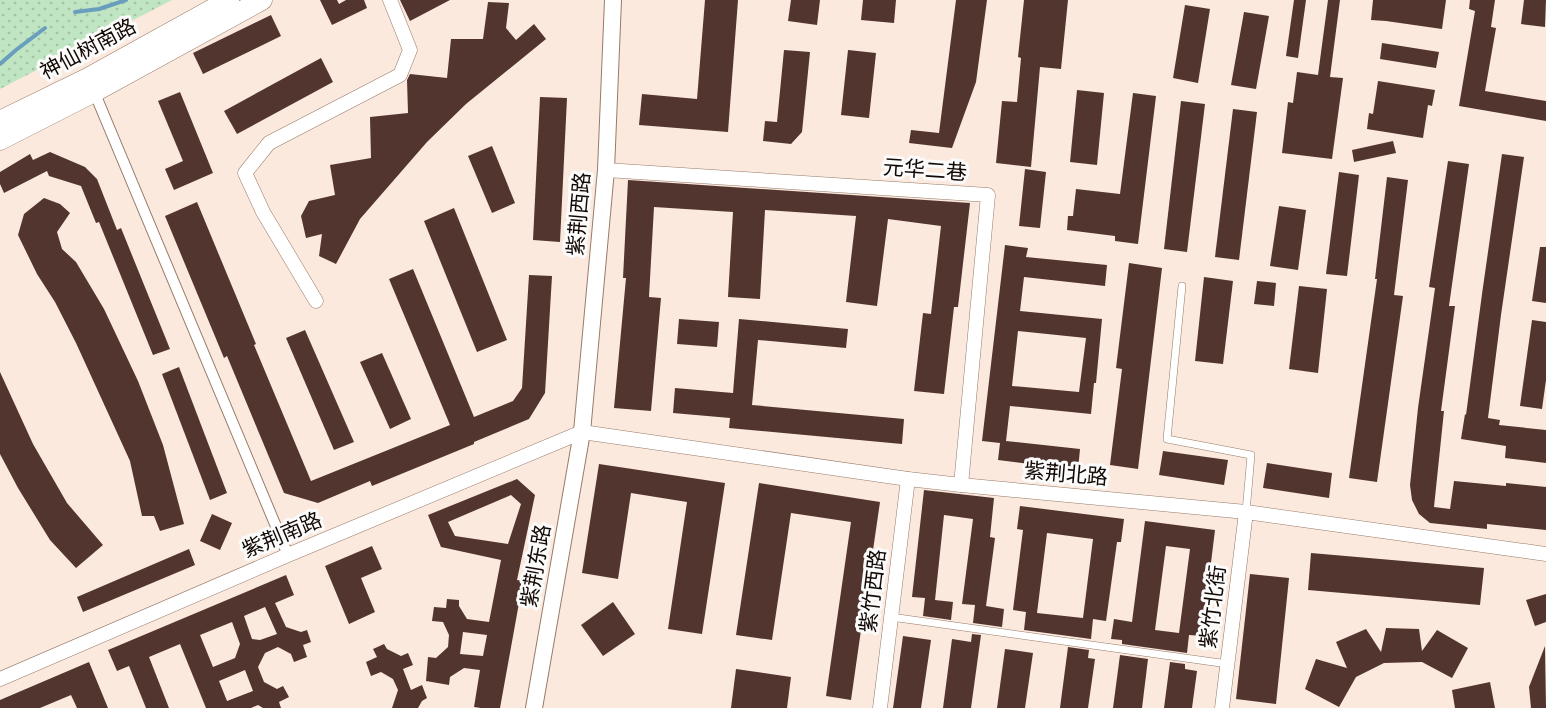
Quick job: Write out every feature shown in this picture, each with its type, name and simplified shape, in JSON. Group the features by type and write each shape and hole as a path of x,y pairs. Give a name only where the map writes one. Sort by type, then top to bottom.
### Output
{"main road":[{"name":"神仙树南路","path":"0,121 91,85 229,0"},
{"path":"0,140 91,85 262,0"}],"street":[{"path":"316,301 263,212 245,173 270,143 400,75 410,50 390,0"},
{"name":"紫荆西路","path":"582,432 606,170 613,0"},
{"path":"91,85 288,555"},
{"name":"元华二巷","path":"606,170 988,195 961,485"},
{"name":"紫荆南路","path":"0,679 582,432"},
{"name":"紫荆北路","path":"582,432 908,479 1246,512 1546,554"},
{"name":"紫荆东路","path":"534,708 582,432"},
{"name":"紫竹西路","path":"880,708 908,479"},
{"name":"紫竹北街","path":"1222,708 1246,512"}],"lane":[{"path":"1182,286 1167,439 1251,455 1246,512"},
{"path":"891,617 1228,664"}],"green space":[{"path":"0,0 172,0 0,89"}],"building":[{"path":"320,0 337,0 339,4 346,0 364,0 367,8 332,25"},
{"path":"400,0 450,0 410,21"},
{"path":"705,0 738,0 728,132 639,125 642,94 697,99"},
{"path":"791,0 820,0 817,25 788,21"},
{"path":"863,0 896,0 894,23 861,20"},
{"path":"956,0 987,0 976,82 952,148 909,143 911,130 939,133"},
{"path":"1024,0 1068,0 1061,69 1040,67 1031,167 996,163 1002,101 1017,102 1021,58 1018,57"},
{"path":"1294,0 1306,0 1298,58 1286,56"},
{"path":"1328,0 1340,0 1330,77 1343,78 1332,159 1282,153 1288,102 1293,103 1297,72 1318,75"},
{"path":"1373,0 1446,0 1442,29 1371,20"},
{"path":"1470,0 1495,0 1491,27 1496,28 1485,91 1546,101 1546,121 1459,106 1475,11 1469,9"},
{"path":"1524,0 1546,0 1545,27 1521,24"},
{"path":"488,2 509,3 506,28 516,40 534,24 546,39 466,104 427,142 360,219 336,264 319,256 322,234 306,238 301,216 309,201 335,195 330,165 371,158 370,117 408,113 407,80 410,74 447,78 451,39 483,39"},
{"path":"1185,5 1210,9 1198,83 1173,78"},
{"path":"1244,12 1269,16 1256,89 1231,85"},
{"path":"271,15 281,36 203,74 193,53"},
{"path":"1382,43 1439,52 1436,68 1380,59"},
{"path":"784,50 810,52 802,132 791,144 763,141 765,121 777,122"},
{"path":"848,50 876,53 869,118 841,115"},
{"path":"321,58 333,82 237,134 224,111"},
{"path":"1378,81 1435,90 1432,106 1428,105 1423,138 1367,129 1369,113 1373,114"},
{"path":"1077,90 1104,93 1097,165 1070,162"},
{"path":"180,92 213,173 174,190 165,169 183,161 158,101"},
{"path":"1133,93 1156,96 1138,244 1115,241 1115,236 1067,230 1068,216 1073,216 1076,189 1120,194"},
{"path":"540,97 567,98 560,242 533,240"},
{"path":"1181,101 1205,104 1187,252 1164,249"},
{"path":"1233,109 1257,112 1239,260 1215,257"},
{"path":"1393,141 1396,153 1354,162 1352,150"},
{"path":"492,146 515,203 492,213 468,156"},
{"path":"50,152 85,167 97,179 117,230 121,228 170,349 153,355 99,222 96,223 81,186 49,176 47,171 4,193 0,184 0,172 30,154 33,160"},
{"path":"1502,154 1524,157 1488,418 1500,420 1499,425 1546,430 1546,463 1505,458 1506,446 1461,439"},
{"path":"1448,161 1469,164 1449,306 1455,306 1441,411 1444,411 1434,507 1450,509 1454,481 1546,487 1546,530 1487,524 1487,529 1430,523 1419,514 1412,500 1410,485 1418,408 1435,288 1429,287"},
{"path":"1025,169 1046,172 1040,228 1019,226"},
{"path":"1339,172 1359,175 1347,276 1326,274"},
{"path":"1387,177 1408,180 1394,295 1403,296 1377,482 1349,478 1377,279 1375,279"},
{"path":"628,180 970,203 958,307 954,307 944,394 914,391 923,313 931,314 941,226 888,219 877,306 846,302 856,216 765,210 760,299 728,297 733,212 654,207 649,297 661,298 651,411 614,408 626,278 623,278"},
{"path":"44,198 60,204 70,213 57,232 62,249 76,262 104,309 138,381 163,445 184,524 160,531 154,516 142,516 130,461 76,343 18,235 24,214"},
{"path":"197,202 311,481 450,425 389,279 413,269 474,417 513,401 522,388 529,275 552,276 545,393 529,419 372,486 370,481 318,503 284,493 227,356 224,358 165,216"},
{"path":"1279,206 1306,210 1298,270 1270,266"},
{"path":"454,208 507,340 477,352 424,221"},
{"path":"1005,245 1028,248 1026,257 1107,265 1105,286 1024,277 1020,311 1102,319 1091,414 1010,406 1006,441 1080,449 1078,470 998,460 1000,443 982,441","holes":["1018,331 1086,338 1079,392 1012,386"]},
{"path":"1540,247 1546,247 1546,303 1532,301"},
{"path":"1129,263 1162,268 1138,469 1110,465 1122,369 1116,368"},
{"path":"1204,277 1233,281 1223,364 1195,361"},
{"path":"1257,281 1276,283 1274,306 1254,304"},
{"path":"1299,286 1327,289 1318,373 1289,369"},
{"path":"679,319 719,322 717,347 677,344"},
{"path":"739,319 848,329 846,348 758,340 752,405 904,419 902,444 729,428 730,418 673,413 675,388 733,393"},
{"path":"1532,320 1546,322 1546,380 1542,409 1520,406"},
{"path":"305,330 354,442 334,450 286,338"},
{"path":"382,353 411,419 390,429 360,362"},
{"path":"179,367 227,493 210,500 162,374"},
{"path":"0,372 33,444 67,503 103,545 76,568 50,540 0,454"},
{"path":"1163,451 1228,460 1224,485 1159,475"},
{"path":"1267,463 1332,473 1329,498 1263,488"},
{"path":"599,464 725,483 702,634 668,629 687,502 631,493 618,579 582,573"},
{"path":"517,479 535,495 517,580 523,581 500,708 474,707 480,670 464,668 450,677 449,685 426,681 428,657 436,658 448,647 449,635 443,622 432,621 434,607 446,608 447,599 459,600 459,606 467,619 489,622 501,560 441,547 428,515","holes":["511,495 521,504 508,544 455,536 448,522","463,632 487,635 483,656 460,654"]},
{"path":"759,483 880,502 864,612 859,612 856,629 861,630 851,700 826,696 851,522 791,513 772,640 736,635"},
{"path":"924,490 994,498 990,537 995,538 986,606 1004,609 1002,627 973,623 975,605 962,604 973,519 944,515 935,600 953,602 951,620 923,616 925,598 912,597"},
{"path":"1020,506 1124,519 1121,542 1117,542 1106,621 1093,619 1091,639 1024,630 1026,612 1013,610 1023,530 1017,529","holes":["1047,533 1093,539 1083,618 1037,613"]},
{"path":"212,514 232,523 220,550 200,541"},
{"path":"1145,521 1215,530 1202,636 1189,635 1187,653 1122,644 1122,640 1111,639 1114,619 1132,622","holes":["1166,546 1190,549 1179,633 1155,630"]},
{"path":"372,546 382,569 361,578 375,612 349,624 325,566"},
{"path":"189,549 195,565 83,612 77,597"},
{"path":"1311,553 1484,568 1480,605 1308,590"},
{"path":"1250,574 1289,578 1276,704 1236,699"},
{"path":"286,575 294,595 275,603 286,627 301,632 307,630 311,642 303,645 307,657 294,662 291,654 278,647 265,653 258,667 264,682 277,689 283,686 289,697 279,702 281,708 263,708 258,705 251,708 206,708 180,644 149,657 169,708 146,708 129,666 117,671 108,650","holes":["265,607 277,634 260,640 252,639 244,616","232,622 240,644 235,658 213,667 200,635","245,670 253,691 227,701 219,681"]},
{"path":"1546,594 1546,622 1535,626 1526,600"},
{"path":"613,602 635,634 603,656 581,625"},
{"path":"1386,628 1419,629 1422,651 1437,630 1468,648 1452,678 1422,662 1384,663 1356,677 1339,707 1305,689 1316,659 1347,668 1336,642 1366,629 1381,652"},
{"path":"972,634 981,635 971,708 943,708 952,639 971,642"},
{"path":"903,636 931,640 921,708 893,708"},
{"path":"384,644 387,649 401,656 408,653 413,665 403,669 411,690 422,685 427,698 418,708 392,708 398,690 393,679 381,672 371,676 366,662 377,657 373,649"},
{"path":"1545,646 1546,708 1531,708 1529,687"},
{"path":"1068,647 1089,650 1088,658 1095,659 1088,708 1060,708"},
{"path":"1005,649 1033,653 1025,708 997,708"},
{"path":"1120,655 1148,659 1142,708 1113,708"},
{"path":"89,662 108,708 77,708 71,695 40,708 0,708 0,700"},
{"path":"1170,662 1185,664 1185,669 1197,671 1192,708 1164,708"},
{"path":"736,669 791,677 787,708 731,708"},
{"path":"1490,682 1495,708 1455,708 1452,690"}],"waterway":[{"path":"75,12 99,9 126,0"},
{"path":"0,64 45,28"}]}
